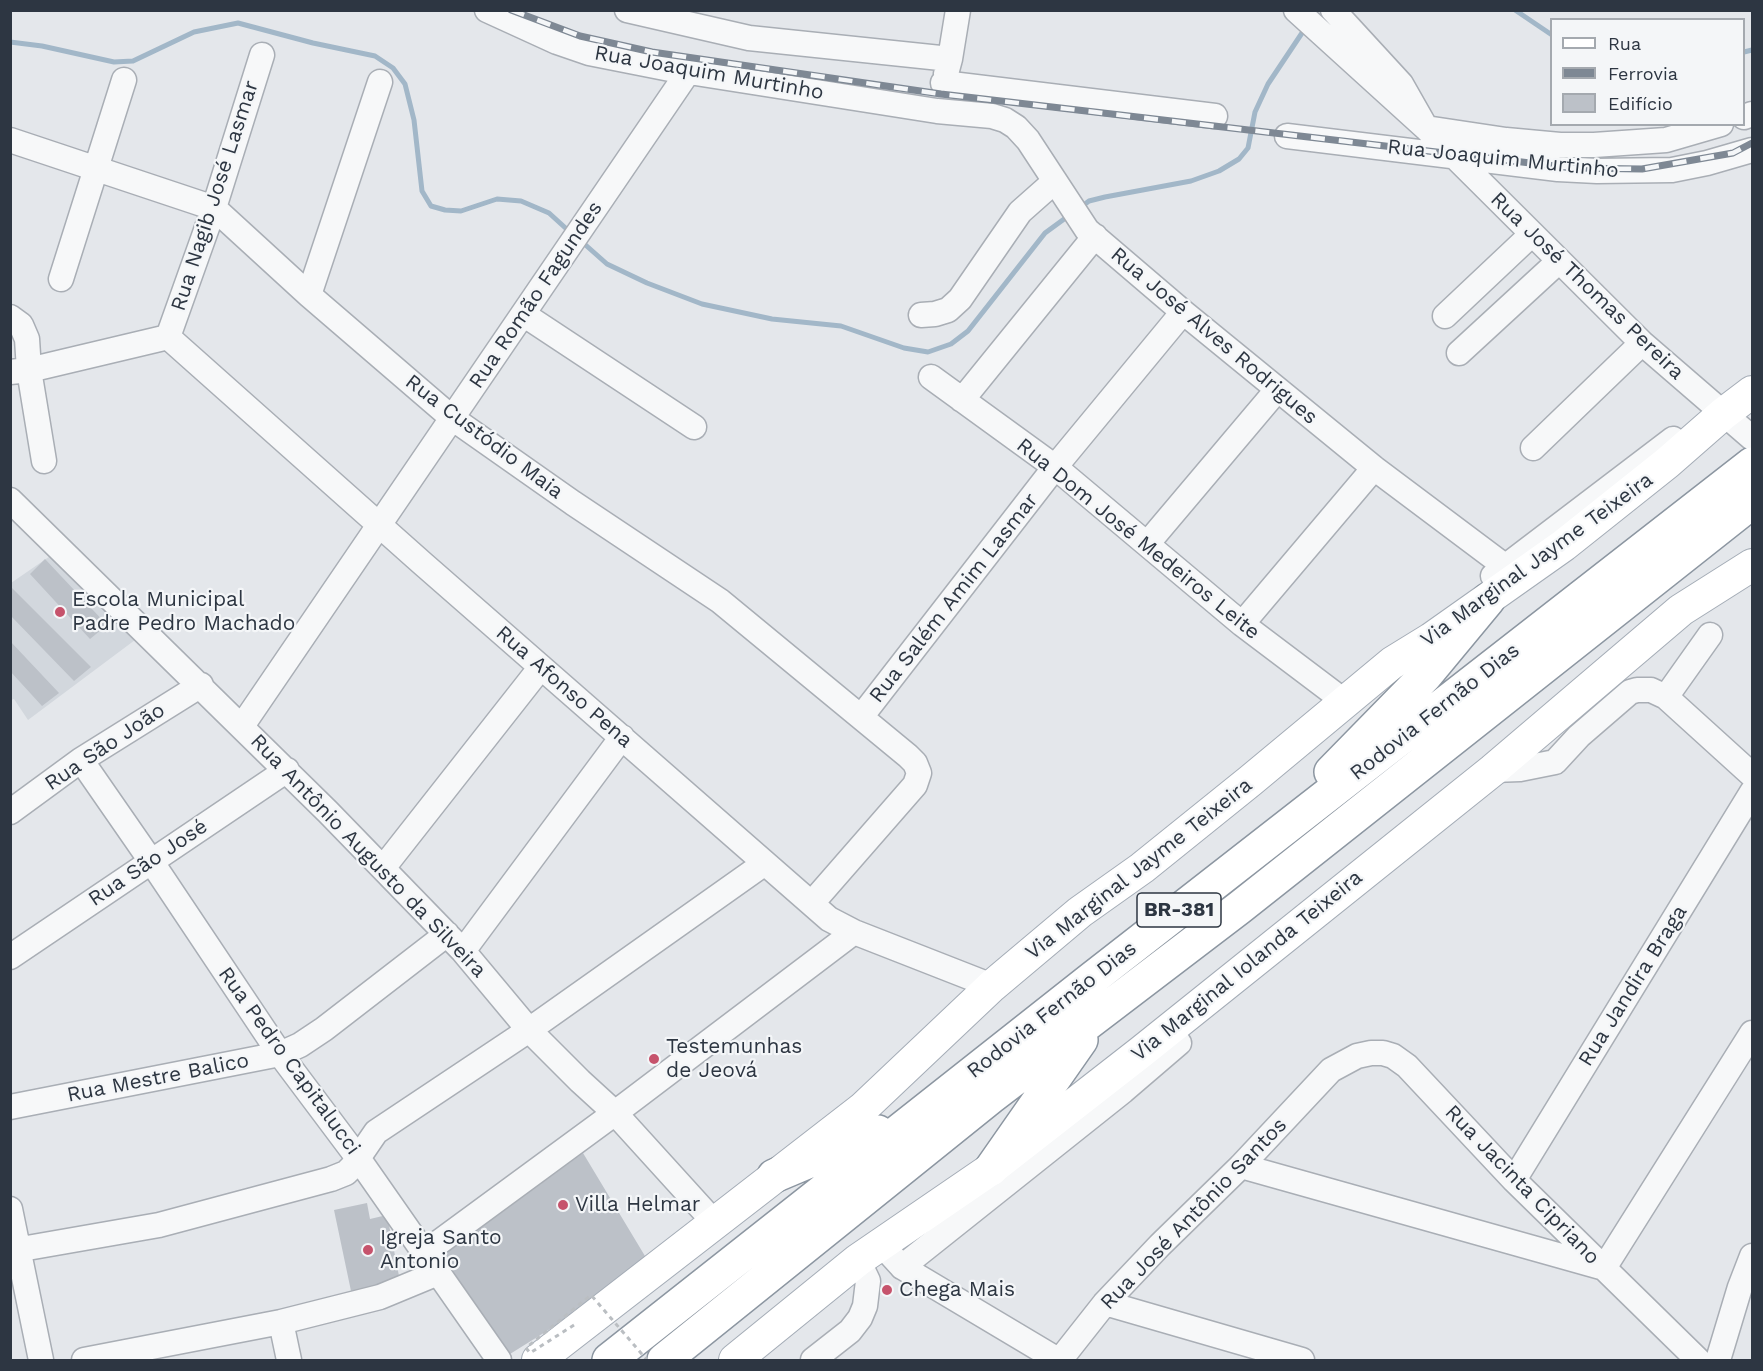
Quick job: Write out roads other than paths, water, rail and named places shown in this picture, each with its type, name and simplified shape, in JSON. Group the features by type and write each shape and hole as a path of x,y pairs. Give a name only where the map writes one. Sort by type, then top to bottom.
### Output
{"highway":[{"name":"Rodovia Fernão Dias","path":"609,1360 916,1116 1752,464"},
{"name":"Rodovia Fernão Dias","path":"664,1360 991,1096 1239,908 1752,502"},
{"path":"1287,826 1336,765 1425,676 1478,597"},
{"path":"991,1169 1101,1011"},
{"path":"774,1176 916,1116"}],"main road":[{"name":"Via Marginal Jayme Teixeira","path":"538,1360 862,1109 992,986 1080,912 1142,867 1250,781 1344,701 1392,663 1431,639 1478,597 1602,515 1668,463 1720,410 1752,392"},
{"name":"Via Marginal Iolanda Teixeira","path":"735,1360 881,1257 1492,770 1681,610 1752,565"}],"street":[{"name":"Rua Joaquim Murtinho","path":"487,10 557,42 589,53 688,72 937,111"},
{"name":"Rua Joaquim Murtinho","path":"627,10 748,38 950,59"},
{"path":"937,111 950,59 958,10"},
{"name":"Rua José Thomas Pereira","path":"1296,10 1426,128 1642,343 1752,438"},
{"name":"Rua José Thomas Pereira","path":"1333,10 1401,84 1426,128"},
{"name":"Rua Nagib José Lasmar","path":"168,337 214,208 262,55"},
{"name":"Rua Romão Fagundes","path":"242,726 688,72"},
{"path":"61,279 124,80"},
{"path":"309,295 380,82"},
{"path":"943,83 1215,116"},
{"name":"Rua José Alves Rodrigues","path":"937,111 992,116 1016,127 1028,140 1091,233 1277,390 1374,468 1506,567"},
{"name":"Rua Joaquim Murtinho","path":"1426,128 1506,140 1560,145 1594,145 1666,140 1714,126"},
{"name":"Rua Joaquim Murtinho","path":"1287,136 1558,169 1647,172 1707,163 1752,150"},
{"name":"Rua Custódio Maia","path":"10,140 214,208 309,295 452,418 573,503 720,601 908,756 915,763 919,773 915,785 812,903"},
{"path":"921,315 948,310 960,299 1020,212 1061,189"},
{"path":"962,400 1091,233"},
{"path":"1445,316 1532,234"},
{"path":"1459,353 1559,261"},
{"name":"Rua Salém Amim Lasmar","path":"861,717 1055,467 1183,312"},
{"path":"523,314 694,427"},
{"path":"10,317 25,331 20,371 44,461"},
{"path":"20,371 168,337"},
{"name":"Rua Afonso Pena","path":"168,337 829,919 854,932 992,986"},
{"path":"1533,448 1642,343"},
{"name":"Rua Dom José Medeiros Leite","path":"931,378 1055,467 1242,624 1344,701"},
{"path":"1147,544 1277,390"},
{"path":"1478,597 1506,567 1720,410"},
{"path":"1242,624 1374,468"},
{"name":"Rua Antônio Augusto da Silveira","path":"10,500 201,685 383,868 455,943 529,1030 615,1113 714,1222"},
{"path":"1666,697 1710,635"},
{"path":"383,868 541,667"},
{"name":"Rua São João","path":"10,812 81,760 201,685"},
{"path":"1492,770 1520,769 1555,762 1579,736 1630,692 1644,689 1666,697 1752,775"},
{"name":"Rua Mestre Balico","path":"10,1107 280,1054 300,1045 455,943 622,737"},
{"name":"Rua Pedro Capitalucci","path":"81,760 280,1054 358,1158 499,1360"},
{"name":"Rua São José","path":"10,957 287,770"},
{"name":"Rua Jandira Braga","path":"1514,1180 1752,792"},
{"path":"15,1250 159,1225 332,1179 346,1173 376,1132 529,1030 765,863"},
{"path":"423,1254 615,1113 854,932"},
{"path":"1241,1166 1604,1268 1752,1033"},
{"path":"813,1360 850,1331 860,1318 867,1300 868,1281 881,1257 1179,1043"},
{"name":"Rua Jacinta Cipriano","path":"1331,1070 1357,1056 1371,1053 1383,1053 1401,1060 1514,1180 1698,1360"},
{"name":"Rua José Antônio Santos","path":"1059,1360 1105,1303 1241,1166 1331,1070"},
{"path":"10,1209 15,1250 41,1360"},
{"path":"1718,1360 1752,1256"},
{"path":"881,1257 1059,1360"},
{"path":"84,1360 281,1322 380,1297 438,1274"},
{"path":"1105,1303 1302,1360"},
{"path":"281,1322 289,1360"}],"waterway":[{"path":"1515,10 1550,34"},
{"path":"10,42 42,46 114,62 133,61 194,32 238,23 313,43 375,56 393,68 405,84 414,120 422,191 431,206 461,211 497,199 521,201 549,213 571,233"},
{"path":"1081,207 1089,201 1105,197 1191,181 1219,171 1239,159 1248,148 1255,112 1268,84 1306,27"},
{"path":"1745,52 1752,50"},
{"path":"581,241 607,264 647,283 702,304 772,319 841,326 904,348 928,352 951,344 968,331 1045,233 1071,214"}],"railway":[{"path":"511,10 580,36 652,52 941,94 1573,168 1642,169 1733,153 1752,143"}],"place":[{"name":"Escola Municipal Padre Pedro Machado","path":"60,612"},
{"name":"Testemunhas de Jeová","path":"654,1059"},
{"name":"Villa Helmar","path":"563,1205"},
{"name":"Igreja Santo Antonio","path":"368,1250"},
{"name":"Chega Mais","path":"887,1290"}]}
